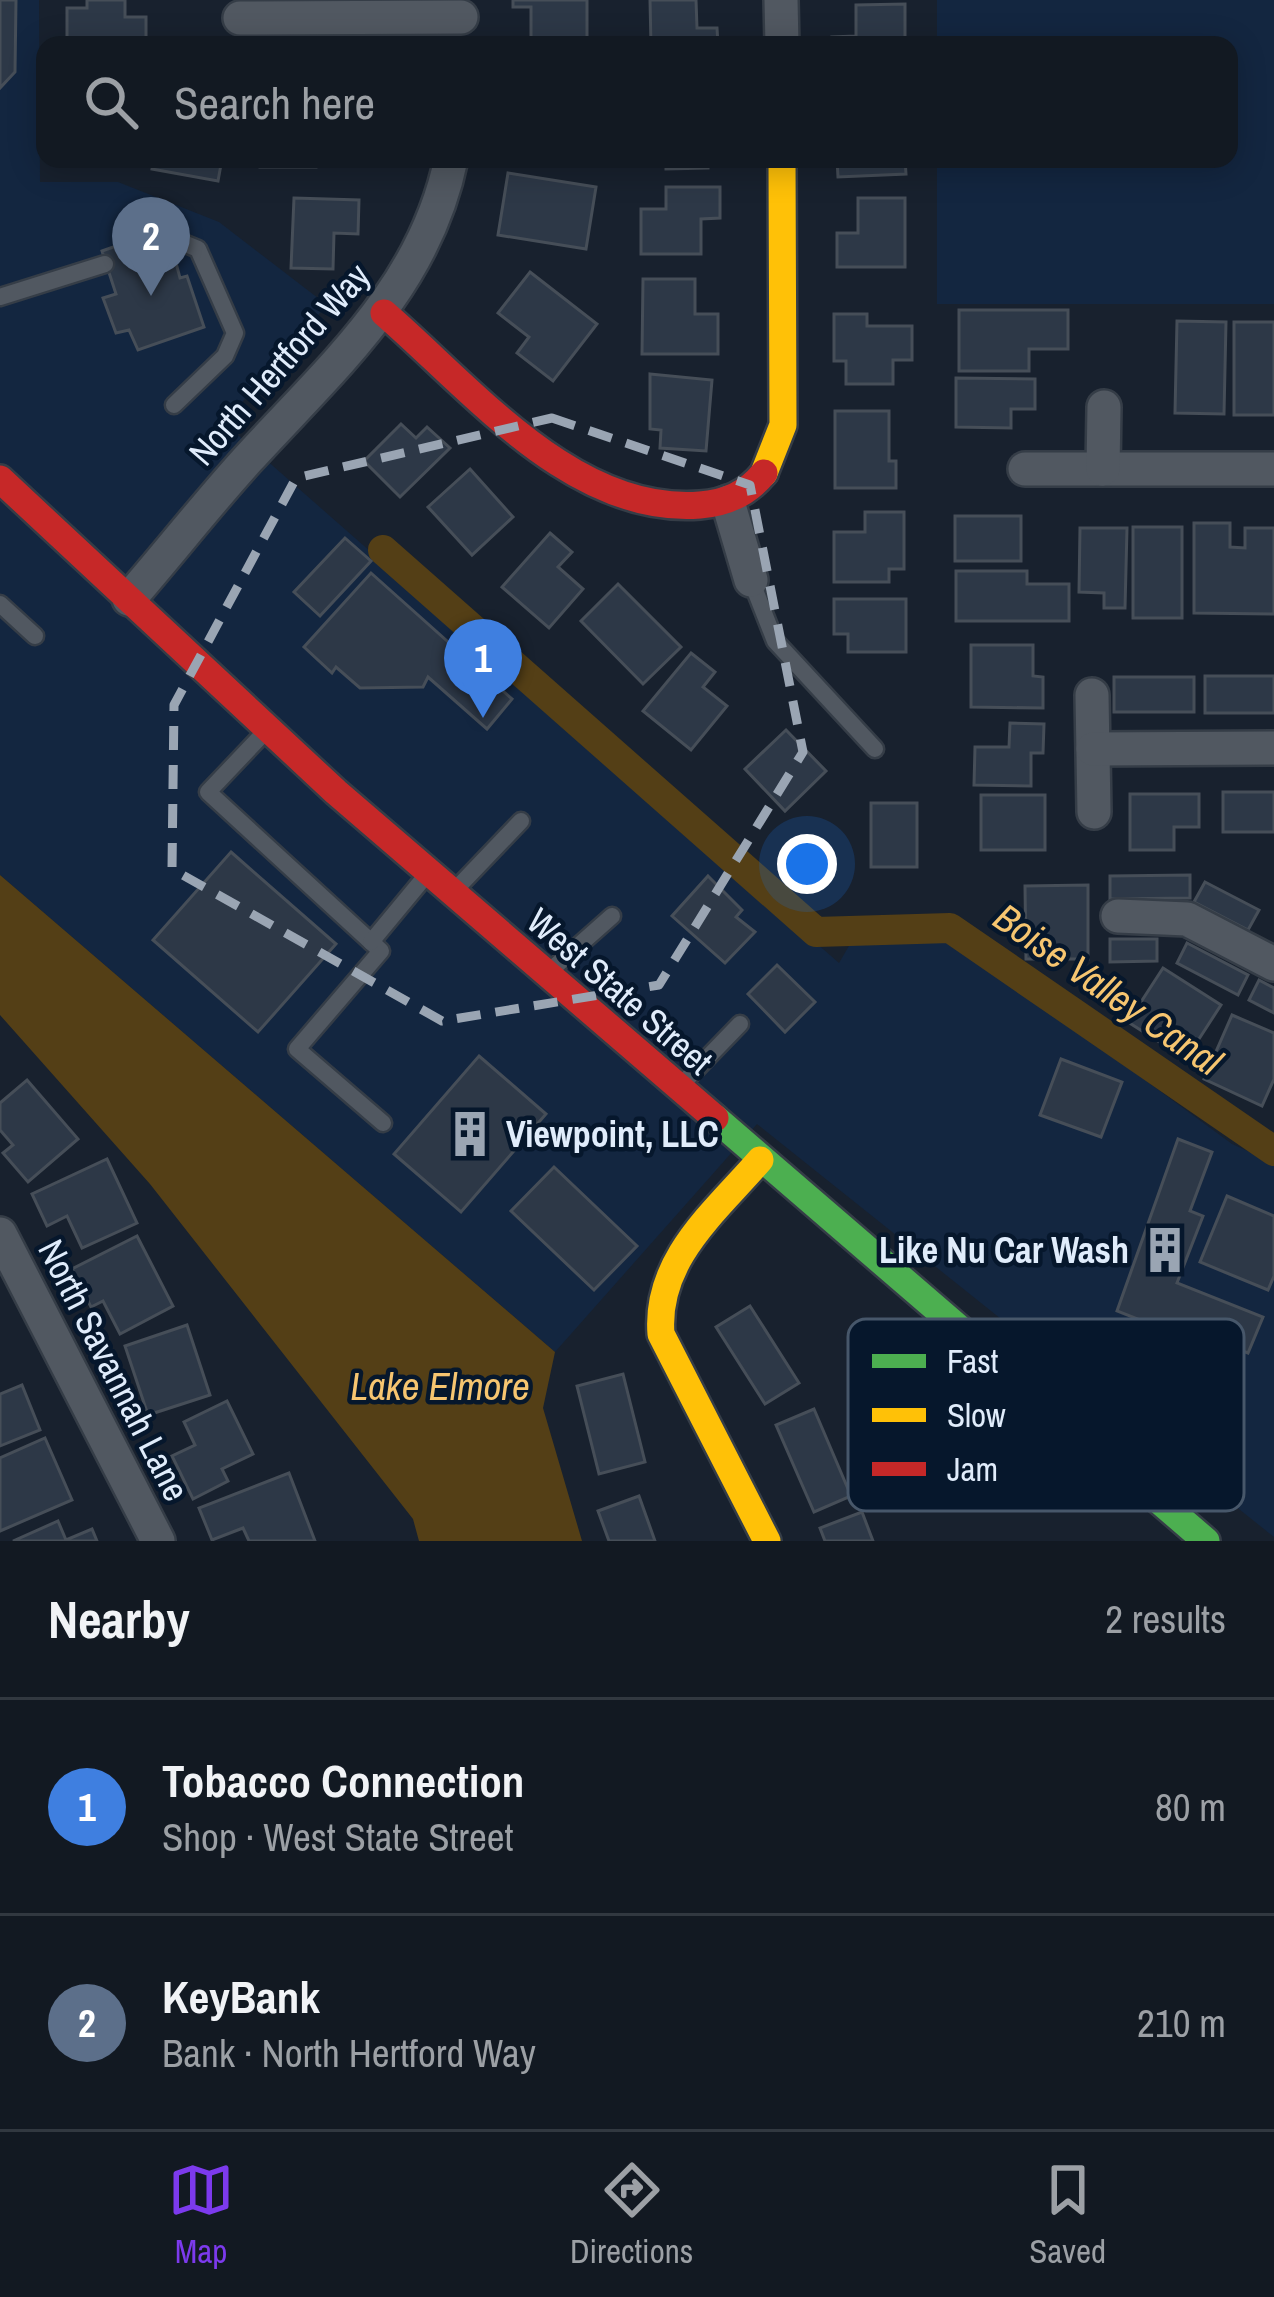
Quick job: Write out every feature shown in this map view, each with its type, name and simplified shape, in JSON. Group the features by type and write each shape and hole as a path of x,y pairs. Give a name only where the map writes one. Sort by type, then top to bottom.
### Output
{"main road":[{"path":"384,313 601,489 666,507 728,502 756,485 776,458 783,425 782,168"},
{"name":"West State Street","path":"0,479 428,872 942,1319"},
{"path":"760,1160 662,1280 655,1309 661,1334 767,1541"},
{"name":"West State Street","path":"1161,1511 1190,1536"}],"street":[{"path":"782,0 782,36"},
{"path":"240,18 461,21"},
{"name":"North Hertford Way","path":"129,599 245,462 384,313 427,233 448,168"},
{"path":"1103,469 1104,407"},
{"path":"1025,469 1274,469"},
{"path":"728,502 751,580"},
{"path":"1092,695 1094,812"},
{"path":"1093,749 1274,748"},
{"path":"1118,916 1187,919 1274,964"},
{"name":"North Savannah Lane","path":"0,1234 158,1541"}],"lane":[{"path":"141,252 176,239 198,249 235,333 226,356 174,405"},
{"path":"0,297 105,264"},
{"path":"751,580 775,641 874,749"},
{"path":"0,604 35,636"},
{"path":"268,729 208,792 381,951 297,1048 383,1123"},
{"path":"452,893 521,821"},
{"path":"371,942 428,872"},
{"path":"546,974 612,916"},
{"path":"678,1088 740,1024"}],"highlighted area":[{"path":"552,418 750,485 803,752 659,985 442,1021 172,869 174,705 296,478"}],"shaded area":[{"path":"0,0 39,0 36,168 40,168 40,182 118,182 219,222 327,305 224,423 839,963 853,939 942,931 1232,1144 1274,1163 1274,1537 1241,1511 1244,1319 1001,1319 757,1124 555,1352 0,875"},
{"path":"937,0 1274,0 1274,304 937,304 937,168 1238,168 1238,36 937,36"}],"water":[{"name":"Lake Elmore","path":"0,875 555,1352 543,1408 582,1541 419,1541 413,1519 150,1184 0,1015"}],"building":[{"path":"0,0 16,0 15,72 0,88"},
{"path":"87,0 125,0 125,17 146,17 146,36 67,36 67,8 87,8"},
{"path":"513,0 587,0 587,36 531,36 531,7 513,7"},
{"path":"650,0 696,0 697,28 717,28 717,36 651,36"},
{"path":"905,4 905,36 856,36 856,5"},
{"path":"152,168 220,168 218,181"},
{"path":"838,168 906,168 906,174 838,177"},
{"path":"508,173 596,187 586,249 498,235"},
{"path":"666,187 720,187 720,218 701,219 701,254 641,254 641,209 666,209"},
{"path":"294,198 359,200 358,234 334,233 333,269 291,268"},
{"path":"858,198 905,198 905,267 837,267 837,233 858,233"},
{"path":"136,239 149,273 176,263 180,278 187,276 204,327 138,350 129,330 116,333 103,298 116,294 102,251"},
{"path":"530,272 597,324 553,381 517,353 529,337 498,313"},
{"path":"643,279 695,279 695,314 718,314 718,354 642,354"},
{"path":"959,310 1068,310 1068,349 1029,349 1029,371 959,371"},
{"path":"834,314 867,314 867,326 912,326 912,360 893,360 893,384 846,384 846,361 834,361"},
{"path":"1177,321 1226,322 1224,414 1175,413"},
{"path":"1234,322 1274,322 1274,415 1234,415"},
{"path":"650,374 712,380 706,451 660,448 661,430 650,429"},
{"path":"956,378 1035,379 1035,409 1011,409 1011,428 956,427"},
{"path":"835,411 889,411 889,461 896,461 896,488 835,488"},
{"path":"401,424 416,438 427,427 450,448 400,497 364,461"},
{"path":"470,469 513,517 472,555 428,507"},
{"path":"865,512 904,512 904,569 889,569 889,582 834,582 834,532 865,532"},
{"path":"955,516 1021,516 1021,561 955,561"},
{"path":"1194,523 1230,523 1230,547 1245,548 1245,528 1274,528 1274,614 1194,613"},
{"path":"1133,527 1182,527 1182,618 1133,618"},
{"path":"1080,528 1127,528 1125,608 1104,608 1104,593 1079,592"},
{"path":"550,533 572,552 558,567 583,589 549,628 502,587"},
{"path":"345,538 371,561 320,616 294,592"},
{"path":"956,571 1027,571 1027,584 1069,584 1069,621 956,621"},
{"path":"371,573 512,699 487,729 428,677 423,687 360,688 336,667 332,673 304,647"},
{"path":"618,584 681,647 643,684 581,621"},
{"path":"834,599 906,599 906,652 848,652 848,634 834,634"},
{"path":"971,645 1033,645 1033,676 1043,677 1043,708 971,707"},
{"path":"691,653 715,672 703,687 727,706 691,750 643,711"},
{"path":"1205,676 1274,676 1274,713 1205,713"},
{"path":"1114,677 1194,677 1194,712 1114,712"},
{"path":"1010,723 1044,724 1043,753 1031,753 1031,786 974,785 975,747 1009,747"},
{"path":"786,730 826,771 785,811 745,769"},
{"path":"1223,792 1274,792 1274,832 1223,832"},
{"path":"1130,794 1199,794 1199,827 1174,827 1174,850 1130,850"},
{"path":"981,795 1045,795 1045,850 981,850"},
{"path":"871,803 917,803 917,867 871,867"},
{"path":"231,852 336,944 258,1032 153,940"},
{"path":"1190,875 1190,898 1110,899 1110,876"},
{"path":"708,876 742,910 736,917 755,932 725,963 672,916"},
{"path":"1205,882 1259,910 1248,930 1194,902"},
{"path":"1088,885 1088,959 1026,959 1025,886"},
{"path":"1110,939 1157,939 1157,961 1110,962"},
{"path":"1187,943 1248,975 1238,995 1177,963"},
{"path":"777,965 815,1002 785,1032 748,994"},
{"path":"1163,968 1221,1005 1186,1059 1128,1022"},
{"path":"1259,980 1274,988 1274,1013 1249,1000"},
{"path":"1232,1015 1274,1033 1274,1079 1262,1106 1204,1079"},
{"name":"Viewpoint, LLC","path":"479,1056 546,1114 461,1212 394,1154"},
{"path":"1061,1059 1122,1082 1101,1137 1040,1115"},
{"path":"27,1080 78,1139 28,1182 3,1153 13,1145 0,1130 0,1103"},
{"name":"Like Nu Car Wash","path":"1178,1139 1212,1152 1190,1211 1203,1216 1177,1283 1263,1317 1248,1353 1244,1352 1244,1319 1137,1319 1117,1311"},
{"path":"107,1159 137,1223 82,1248 67,1216 47,1226 32,1194"},
{"path":"554,1167 637,1246 594,1290 511,1211"},
{"path":"1227,1196 1274,1216 1274,1276 1268,1290 1200,1262"},
{"path":"137,1236 173,1306 120,1334 103,1301 91,1307 72,1269"},
{"path":"750,1306 799,1383 765,1404 716,1327"},
{"path":"187,1325 210,1395 148,1415 125,1346"},
{"path":"623,1374 645,1462 599,1474 577,1386"},
{"path":"22,1385 40,1430 0,1446 0,1394"},
{"path":"227,1401 253,1454 222,1469 228,1481 193,1499 172,1456 195,1445 184,1422"},
{"path":"814,1409 848,1497 814,1512 776,1425"},
{"path":"45,1438 72,1500 0,1531 0,1458"},
{"path":"289,1473 315,1541 249,1541 243,1528 212,1540 199,1508"},
{"path":"639,1496 655,1541 609,1541 598,1511"},
{"path":"862,1512 873,1541 825,1541 820,1528"},
{"path":"58,1521 66,1540 92,1529 97,1541 13,1541"}],"waterway":[{"name":"Boise Valley Canal","path":"383,550 816,932 950,928 1274,1151"}],"traffic: fast":[{"path":"715,1118 948,1319"},
{"path":"1171,1511 1206,1541"}],"traffic: slow":[{"path":"764,473 783,425 782,168"},
{"path":"760,1160 707,1218 678,1260 662,1307 661,1334 767,1541"}],"traffic: jam":[{"path":"384,313 528,441 610,490 654,503 700,505 735,496 764,473"},
{"path":"0,479 336,792 715,1118"}],"place":[{"name":"KeyBank","path":"151,296"},
{"name":"Tobacco Connection","path":"483,718"},
{"name":"Viewpoint, LLC","path":"470,1134"},
{"name":"Like Nu Car Wash","path":"1165,1250"}]}
